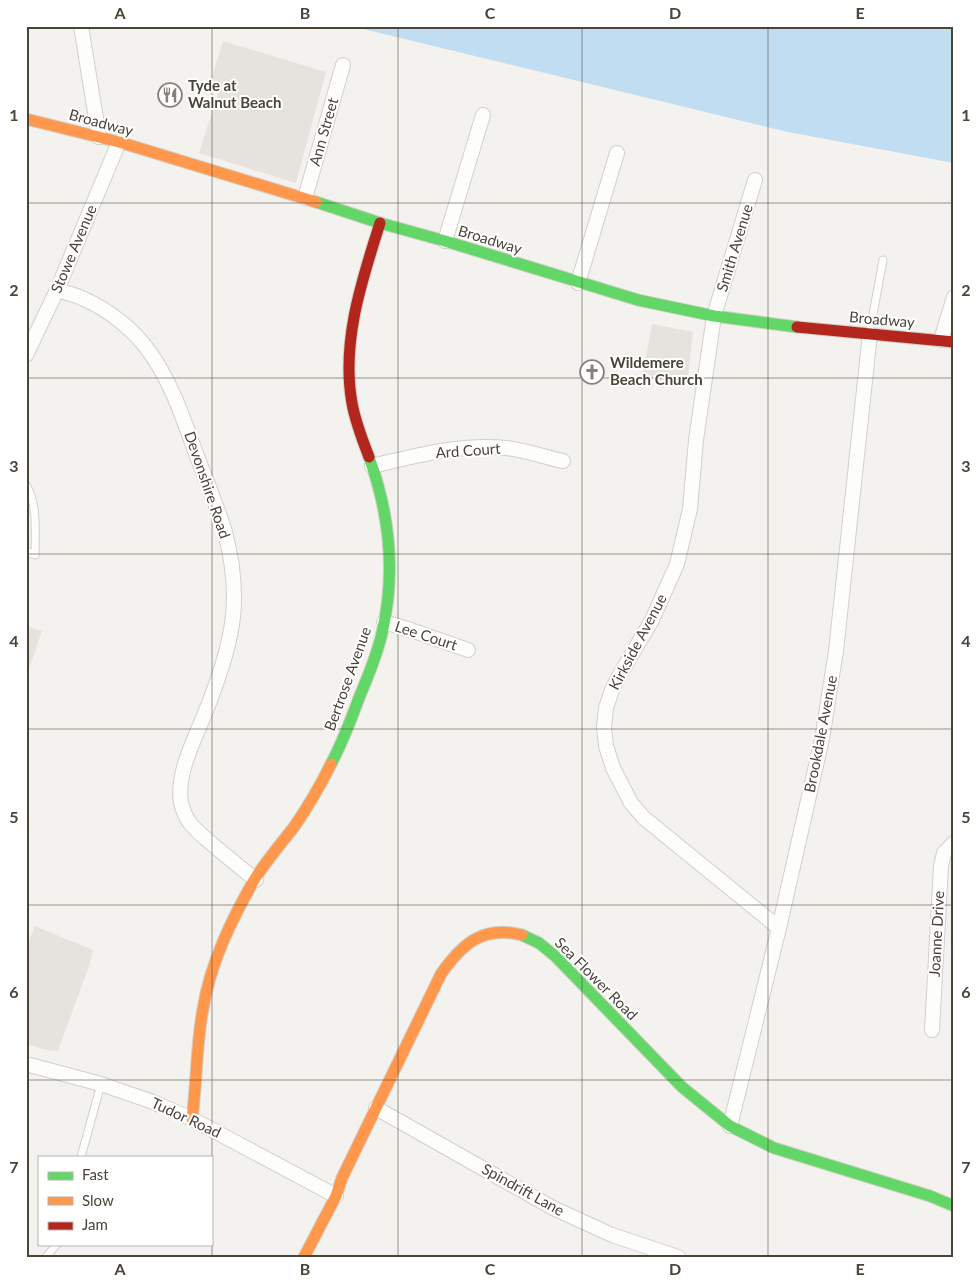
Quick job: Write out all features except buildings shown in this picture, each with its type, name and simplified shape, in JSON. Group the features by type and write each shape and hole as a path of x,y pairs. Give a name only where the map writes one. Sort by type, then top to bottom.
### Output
{"street":[{"path":"81,26 99,137"},
{"name":"Ann Street","path":"305,198 343,65"},
{"path":"445,242 483,115"},
{"name":"Broadway","path":"26,119 119,142 638,300 714,316 813,329 948,341"},
{"name":"Stowe Avenue","path":"26,355 57,290 119,142"},
{"path":"578,283 617,153"},
{"name":"Smith Avenue","path":"714,316 755,180"},
{"name":"Bertrose Avenue","path":"192,1119 201,1019 206,992 215,963 243,900 264,865 299,820 329,769 355,712 372,667 384,622 388,594 388,533 381,493 353,409 350,391 349,353 356,310 380,223"},
{"name":"Devonshire Road","path":"57,290 85,299 116,318 131,330 154,359 180,409 223,526 233,583 232,628 218,677 183,769 180,791 183,810 191,824 236,865 256,880"},
{"path":"948,341 954,297"},
{"name":"Kirkside Avenue","path":"714,316 696,440 690,509 677,564 652,620 612,690 606,708 604,727 606,746 612,768 631,803 644,818 778,928"},
{"name":"Brookdale Avenue","path":"730,1126 822,739 836,651 870,334"},
{"name":"Ard Court","path":"372,466 439,451 473,448 506,448 563,461"},
{"name":"Lee Court","path":"384,622 468,650"},
{"name":"Joanne Drive","path":"932,1030 941,866 944,853 954,843"},
{"name":"Sea Flower Road","path":"304,1257 336,1196 342,1178 449,960 471,941 490,933 518,934 537,942 555,956 682,1088 730,1126 774,1148 930,1196 954,1206"},
{"name":"Tudor Road","path":"26,1064 100,1084 153,1102 192,1119 336,1196"},
{"name":"Spindrift Lane","path":"376,1108 553,1208 612,1235 678,1257"}],"lane":[{"path":"870,334 883,260"},
{"path":"26,485 34,511 35,555 26,551"},
{"path":"81,1156 100,1084"},
{"path":"46,1257 55,1246"}],"shaded area":[{"path":"223,41 326,72 296,183 199,153 220,87 210,83"},
{"path":"652,324 693,332 687,385 642,378"},
{"path":"26,626 42,631 26,678"},
{"path":"35,926 93,950 58,1051 26,1044 26,948"}],"water":[{"path":"351,26 954,26 954,163 788,132"}],"traffic: fast":[{"path":"316,202 638,300 714,316 797,327"},
{"path":"331,764 375,658 382,633 389,588 390,566 386,522 369,457"},
{"path":"522,935 539,943 555,956 682,1087 730,1126 774,1148 930,1196 954,1206"}],"traffic: slow":[{"path":"26,119 119,142 316,202"},
{"path":"192,1119 203,1009 206,992 222,943 253,882 294,827 314,796 331,764"},
{"path":"304,1257 336,1196 342,1178 441,974 466,946 485,935 496,933 522,935"}],"traffic: jam":[{"path":"369,457 353,410 349,380 349,357 351,334 360,289 380,223"},
{"path":"797,327 954,342"}],"place":[{"name":"Tyde at Walnut Beach","path":"170,95"},
{"name":"Wildemere Beach Church","path":"592,372"}]}
